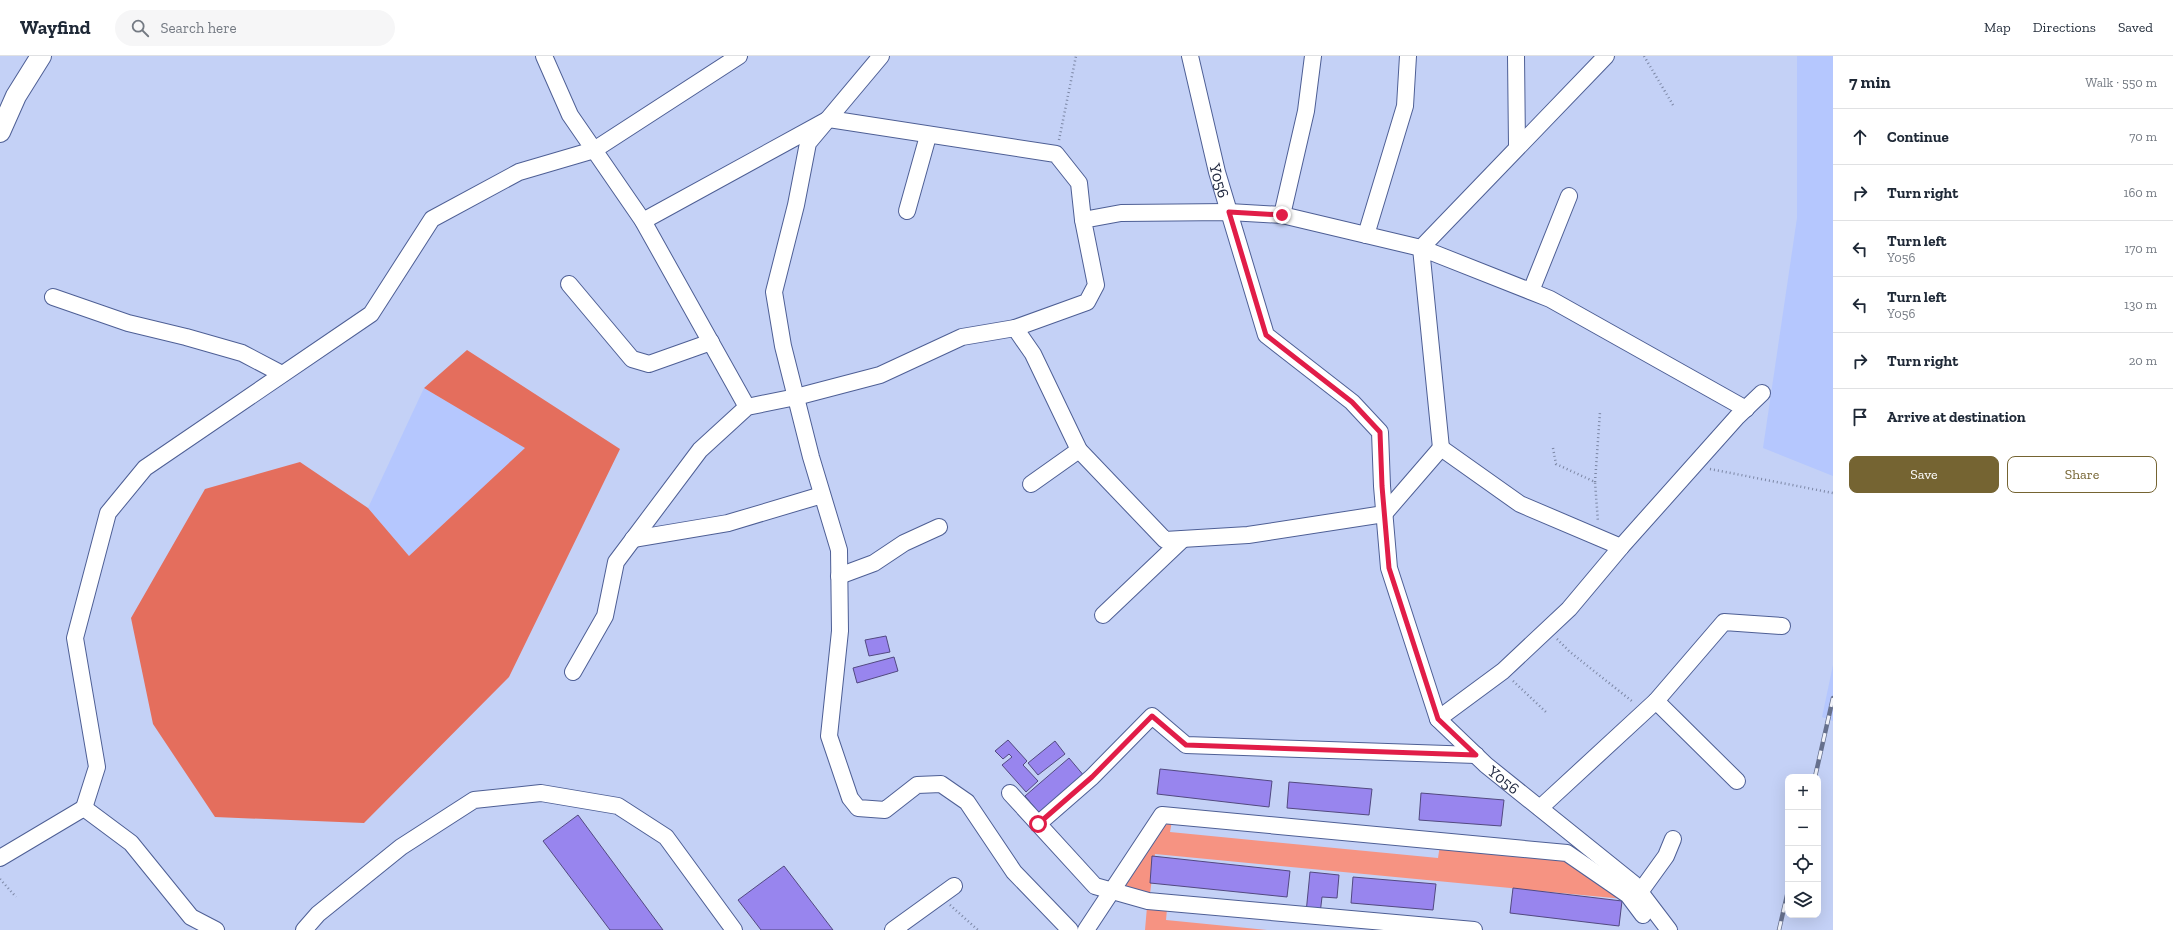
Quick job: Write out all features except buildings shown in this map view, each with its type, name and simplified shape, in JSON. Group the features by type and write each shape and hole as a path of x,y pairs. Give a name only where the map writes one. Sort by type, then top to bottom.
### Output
{"main road":[{"path":"0,132 16,96 41,56"}],"street":[{"path":"544,56 570,116 643,221 747,407"},
{"path":"0,858 84,808 97,767 75,638 108,513 145,468 371,314 432,219 519,172 594,150 739,56"},
{"path":"881,56 808,142 796,205 774,292 783,346 822,495 839,550 840,631 829,736 850,798 858,808 886,810 917,785 941,784 967,802 1014,872 1070,930"},
{"name":"Y056","path":"1190,56 1217,172 1266,335 1352,402 1380,432 1384,514 1389,568 1438,719 1476,755 1634,884 1669,930"},
{"path":"1282,215 1306,111 1313,56"},
{"path":"1366,235 1405,106 1408,56"},
{"path":"1516,56 1517,146"},
{"path":"1015,328 1033,354 1079,450 1165,540 1248,535 1384,514 1441,448 1421,248 1517,146 1606,56"},
{"path":"573,672 605,616 616,562 700,450 747,407 796,397 880,375 962,337 1015,328 1087,302 1096,285 1083,220 1079,183 1056,154 928,136 829,119 643,221"},
{"path":"907,211 928,136"},
{"path":"1531,291 1569,196"},
{"path":"1083,220 1121,213 1229,212 1282,215 1421,248 1550,299 1746,410"},
{"path":"569,284 632,359 648,364 710,342"},
{"path":"53,297 128,323 186,337 242,353 282,374"},
{"path":"1438,719 1503,670 1569,609 1621,547 1694,465 1762,393"},
{"path":"1441,448 1520,504 1621,547"},
{"path":"1031,484 1079,450"},
{"path":"633,539 728,523 822,495"},
{"path":"839,576 874,563 904,543 939,527"},
{"path":"1103,614 1183,539"},
{"path":"1540,808 1650,706 1724,622 1782,626"},
{"path":"1650,706 1737,781"},
{"path":"1038,824 1092,777 1152,716 1186,745 1476,755"},
{"path":"304,930 318,914 401,846 474,800 541,793 618,806 666,837 734,930"},
{"path":"1010,793 1095,886 1112,892 1148,901 1446,929 1474,930"},
{"path":"84,808 131,843 191,917 216,930"},
{"path":"1086,930 1162,815 1568,852 1628,895 1655,930"},
{"path":"1640,892 1666,856 1672,838"},
{"path":"893,930 954,886"}],"path":[{"path":"1056,154 1076,56"},
{"path":"1644,56 1672,105"},
{"path":"1600,412 1595,482 1600,538"},
{"path":"1553,448 1556,464 1595,482"},
{"path":"1694,465 1833,493"},
{"path":"1547,629 1570,652 1650,706"},
{"path":"1503,670 1547,713"},
{"path":"0,879 16,897"},
{"path":"939,896 978,930"}],"shaded area":[{"path":"1797,56 1833,56 1833,476 1763,448 1797,218"},
{"path":"467,350 620,449 509,677 364,823 215,817 153,724 131,618 205,489 300,462 368,508 409,556 525,448 424,388"},
{"path":"424,388 526,448 409,556 368,508"},
{"path":"1833,665 1833,721 1822,717"},
{"path":"1172,821 1170,832 1438,858 1440,845 1566,857 1624,899 1155,854 1150,894 1127,889 1125,883 1161,828"},
{"path":"1147,907 1167,909 1166,920 1267,930 1145,930"}],"railway":[{"path":"1816,774 1833,698"},
{"path":"1779,930 1785,904"}],"route":[{"path":"1038,824 1092,777 1152,716 1186,745 1476,755 1438,719 1389,568 1382,486 1380,432 1352,402 1266,335 1229,212 1282,215"}]}
